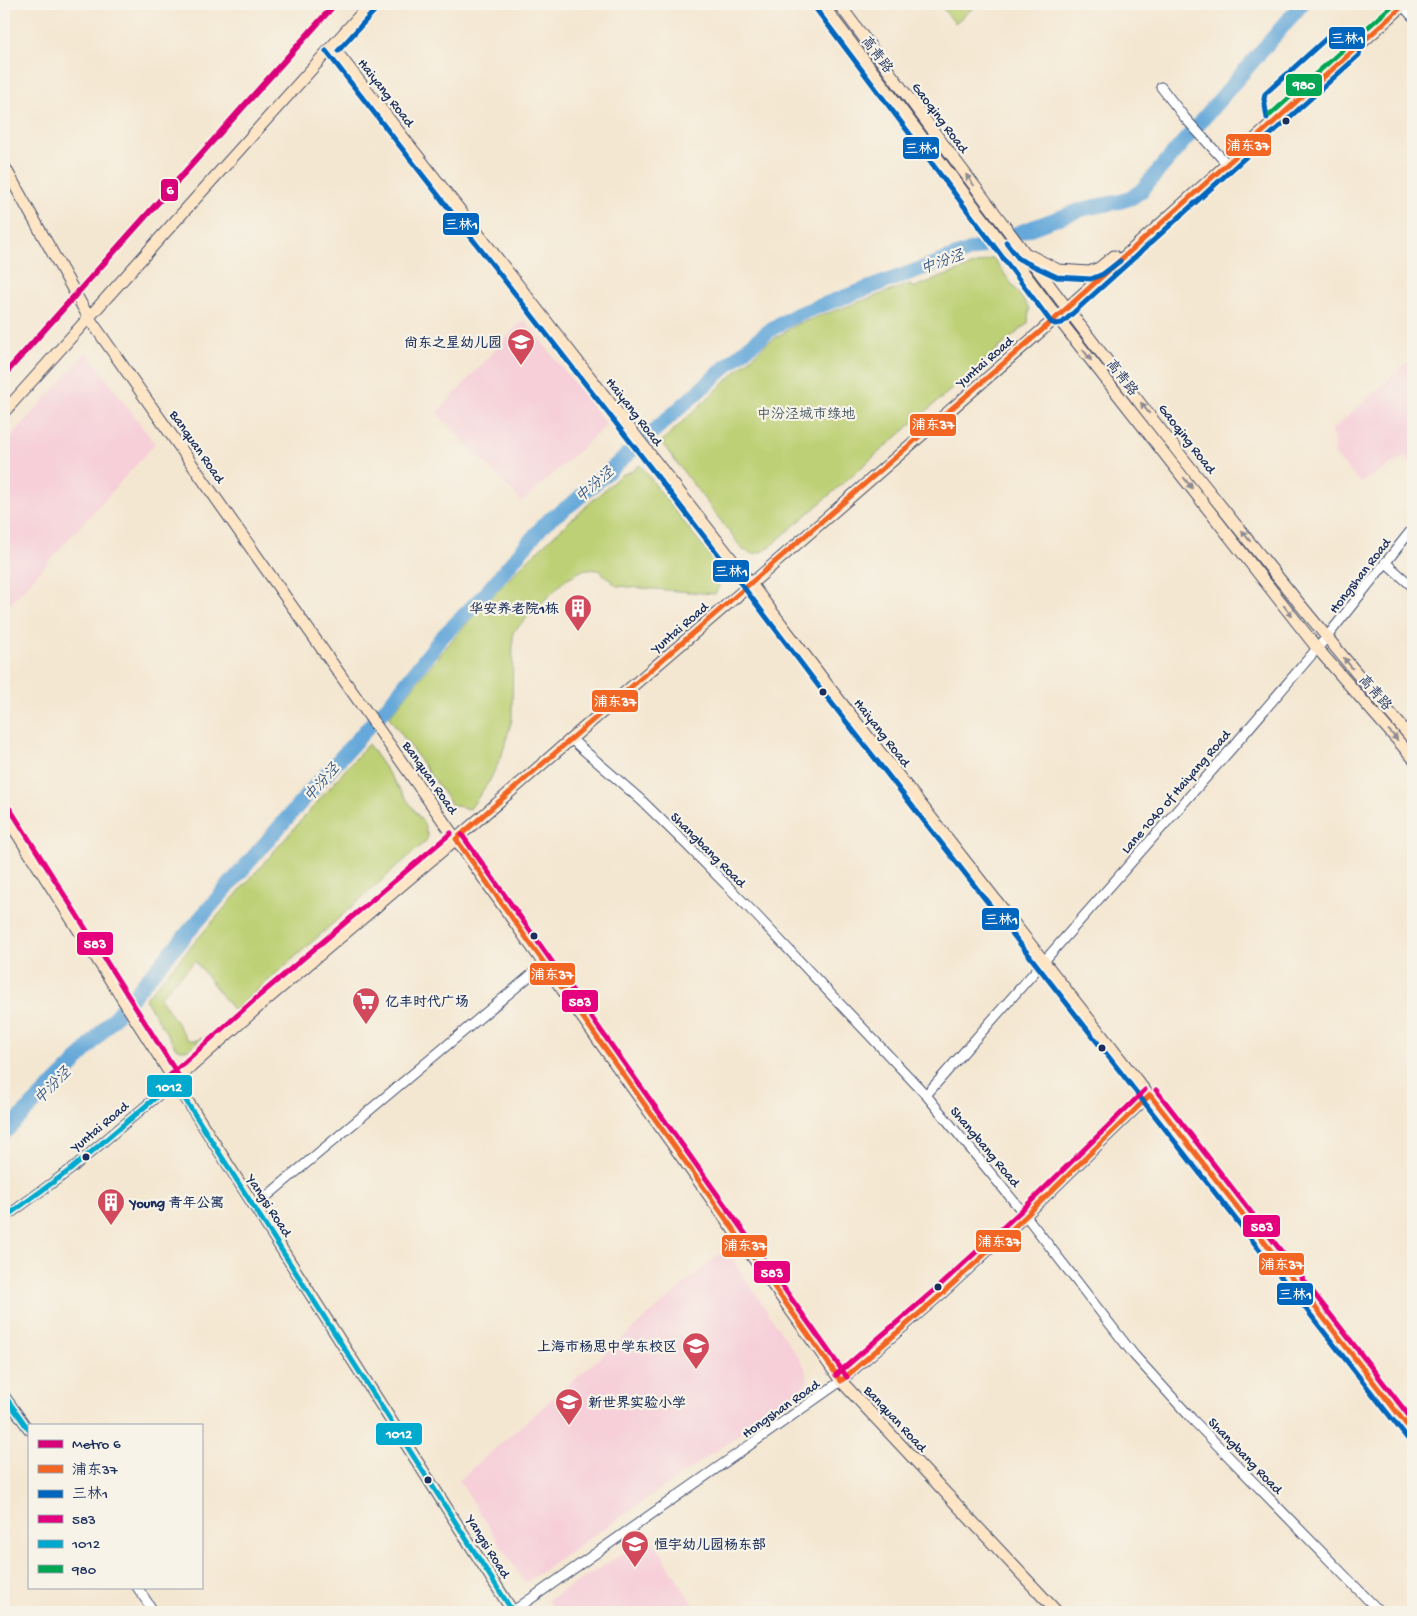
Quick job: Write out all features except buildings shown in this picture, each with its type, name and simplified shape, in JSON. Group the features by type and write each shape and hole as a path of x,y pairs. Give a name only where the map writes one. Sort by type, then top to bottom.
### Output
{"street":[{"path":"4,412 370,4"},
{"name":"高青路","path":"822,4 1057,317 1317,648 1413,758"},
{"name":"Gaoqing Road","path":"838,4 1067,308 1326,638 1413,740"},
{"path":"1403,4 1413,17"},
{"name":"Yuntai Road","path":"4,1218 70,1170 174,1082 265,1001 751,584 1057,317 1403,4"},
{"name":"Haiyang Road","path":"332,46 829,687 1413,1433"},
{"path":"1161,87 1185,118 1227,164"},
{"name":"Banquan Road","path":"4,166 89,318 544,964 841,1381 1057,1612"},
{"path":"1022,250 1058,270 1090,272 1099,268 1125,246 1140,243"},
{"name":"Hongshan Road","path":"1326,638 1413,528"},
{"path":"1385,562 1413,587"},
{"name":"Lane 1040 of Haiyang Road","path":"926,1095 1326,638"},
{"name":"Shangbang Road","path":"571,739 641,800 693,851 926,1095 1026,1216 1134,1354 1192,1419 1380,1612"},
{"name":"Yangsi Road","path":"4,813 513,1612"},
{"path":"254,1207 544,964"},
{"name":"Hongshan Road","path":"513,1612 841,1381 943,1293 1026,1216 1150,1095"},
{"path":"4,1395 28,1429"},
{"path":"138,1588 154,1612"}],"shaded area":[{"name":"尚东之星幼儿园","path":"524,319 607,425 522,502 437,413"},
{"path":"87,352 155,444 4,611 4,445"},
{"path":"1413,358 1413,466 1405,457 1360,483 1335,455 1332,430"},
{"path":"725,1249 805,1367 808,1379 803,1391 525,1583 459,1480"},
{"name":"恒宇幼儿园杨东部","path":"651,1536 697,1612 556,1612 548,1600"}],"green space":[{"path":"939,4 978,4 955,23"},
{"name":"中汾泾城市绿地","path":"993,258 1029,308 1028,323 766,550 754,554 743,550 661,442 766,344 797,324 910,284 912,288"},
{"path":"640,465 716,563 720,579 715,594 617,586 599,570 585,569 566,579 513,632 512,719 502,755 490,780 470,809 452,805 389,717 456,636 513,575 558,531 621,475 632,471"},
{"path":"368,744 424,824 428,837 425,842 234,1011 195,961 160,997 187,1039 194,1041 202,1038 187,1049 180,1050 176,1048 145,999"}],"waterway":[{"name":"中汾泾","path":"4,1133 72,1066 308,794 392,701 441,638 483,596 546,522 574,502 746,349 773,328 798,314 1083,209 1131,198 1141,191 1302,4"}],"metro line":[{"name":"6","path":"4,375 335,4"}],"transit line":[{"name":"980","path":"1270,115 1394,4"},
{"name":"浦东37","path":"456,839 1057,317 1405,4"},
{"name":"三林1","path":"338,51 376,9"},
{"name":"三林1","path":"816,9 1051,322 1055,324 1062,323 1280,126"},
{"name":"三林1","path":"1267,118 1265,94 1330,35 1342,36 1355,43 1360,50 1359,55 1280,126"},
{"name":"三林1","path":"326,51 823,692 1407,1438"},
{"name":"三林1","path":"1006,242 1019,259 1057,277 1091,279 1103,274 1120,261"},
{"name":"583","path":"10,809 180,1078"},
{"name":"583","path":"169,1076 260,995 451,833"},
{"name":"583","path":"462,835 847,1377"},
{"name":"浦东37","path":"456,839 841,1381"},
{"name":"1012","path":"4,1218 70,1170 174,1082 513,1612"},
{"name":"583","path":"836,1375 938,1287 1021,1211 1145,1090"},
{"name":"583","path":"1156,1090 1413,1421"},
{"name":"浦东37","path":"1150,1095 1413,1433"},
{"name":"浦东37","path":"841,1381 943,1293 1026,1216 1150,1095"},
{"name":"1012","path":"4,1395 28,1429"}],"place":[{"name":"尚东之星幼儿园","path":"521,366"},
{"name":"华安养老院1栋","path":"578,632"},
{"name":"亿丰时代广场","path":"366,1025"},
{"name":"Young 青年公寓","path":"111,1226"},
{"name":"上海市杨思中学东校区","path":"696,1370"},
{"name":"新世界实验小学","path":"569,1426"},
{"name":"恒宇幼儿园杨东部","path":"635,1568"}]}
